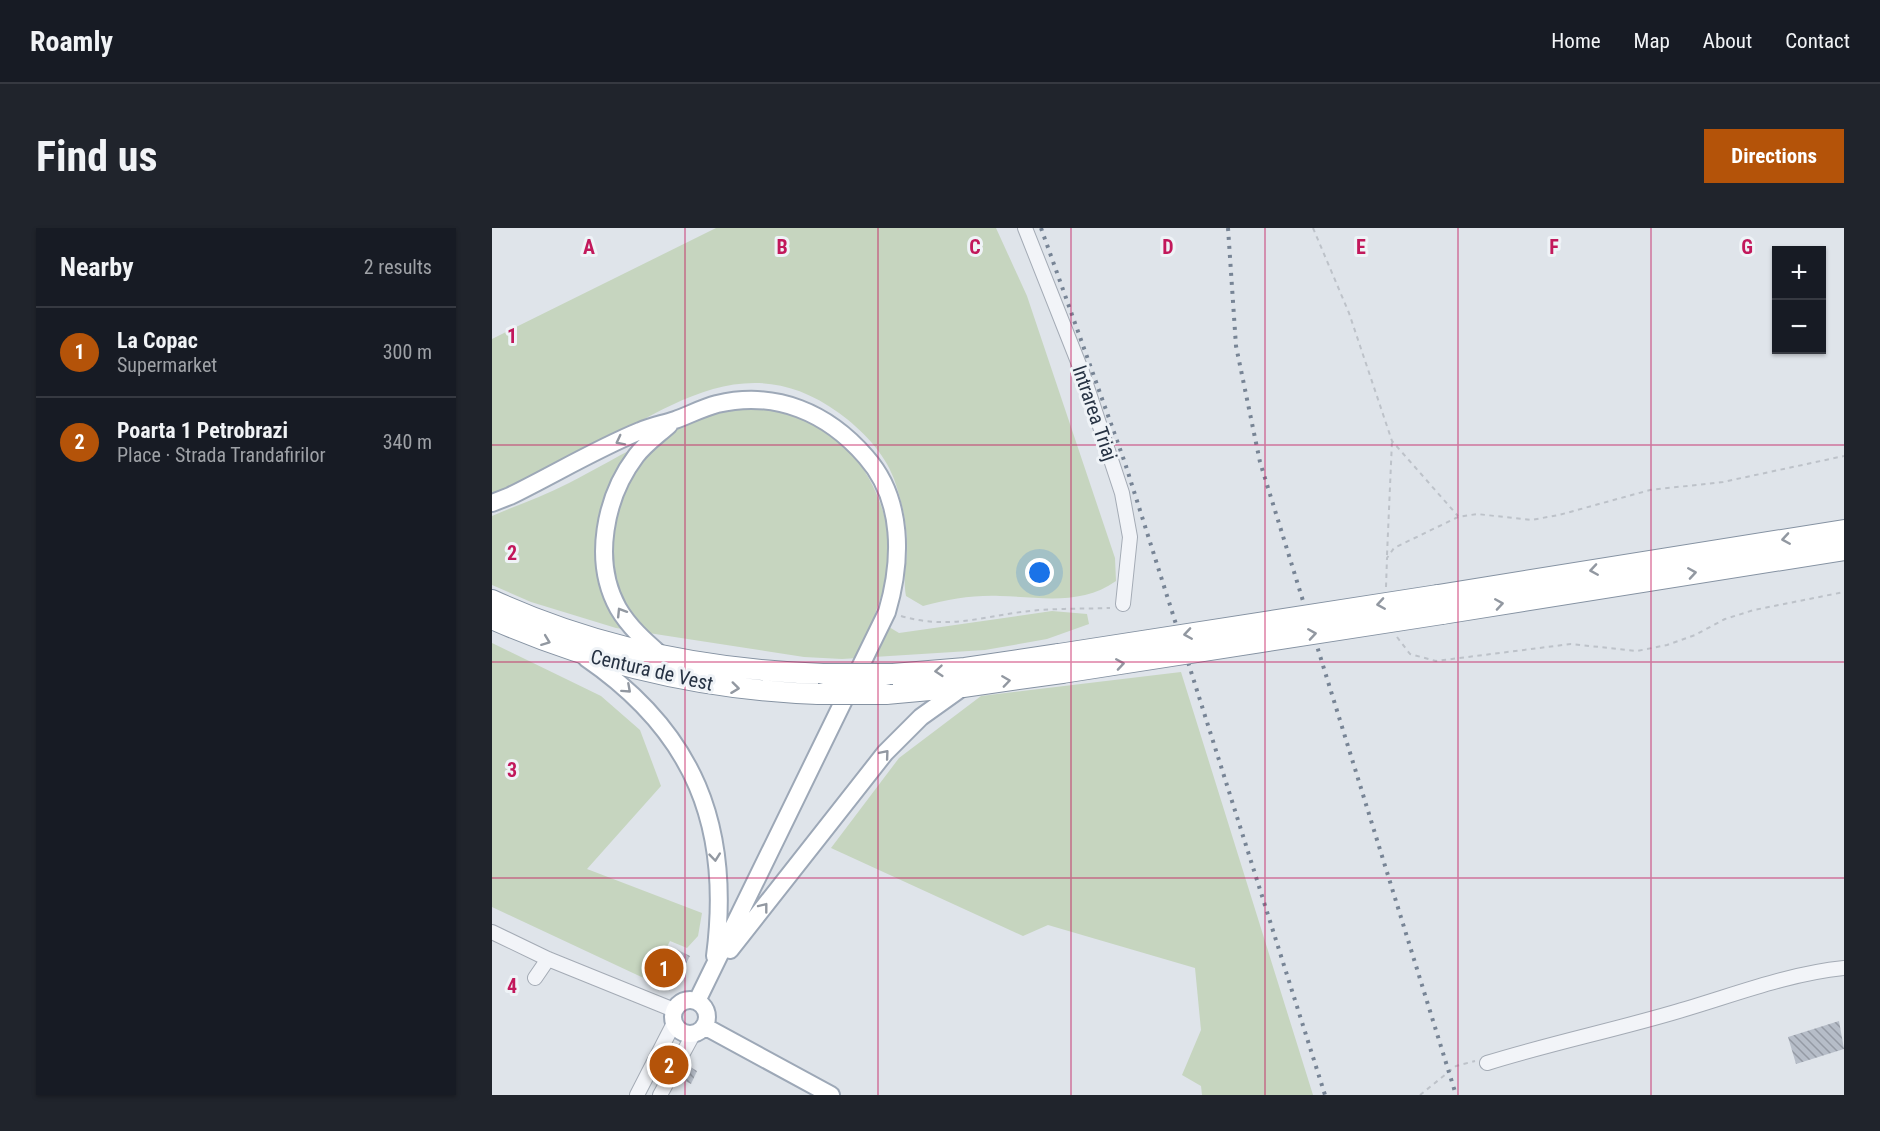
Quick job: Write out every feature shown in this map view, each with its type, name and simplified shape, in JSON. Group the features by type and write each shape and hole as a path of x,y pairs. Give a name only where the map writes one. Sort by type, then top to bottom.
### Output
{"highway":[{"path":"1440,604 1844,530"},
{"path":"583,644 730,667 823,674 893,674 1060,663 1440,604 1844,550"},
{"name":"Centura de Vest","path":"492,600 639,670 717,686 818,694 886,694 963,687 1060,663"},
{"name":"Centura de Vest","path":"492,620 583,644"}],"main road":[{"path":"492,502 510,496 640,430 717,404 768,400 802,408 845,436 879,474 895,519 897,566 887,612 697,1001"},
{"path":"661,655 632,628 617,606 607,577 606,527 613,497 625,472 647,444 674,420"},
{"path":"583,644 609,673 660,721 682,754 702,794 709,816 717,866 718,918 713,968"},
{"path":"713,968 736,944 885,753 921,717 963,687"},
{"path":"699,1030 705,1009 697,1001 686,1000 674,1017 684,1033 699,1030 831,1095"}],"street":[{"name":"Intrarea Triaj","path":"1025,228 1082,372 1122,493 1130,537 1123,604"},
{"path":"492,932 674,1017 636,1095"},
{"path":"535,978 548,959"},
{"path":"1487,1063 1635,1024 1817,970 1844,968"},
{"path":"660,1095 699,1030"}],"path":[{"path":"1313,228 1348,313 1392,441 1385,579 1387,591"},
{"path":"1392,441 1458,517"},
{"path":"1387,558 1401,542 1458,517 1477,514 1531,520 1559,515 1650,490 1754,477 1844,456"},
{"path":"1396,635 1410,654 1436,661 1571,644 1637,651 1667,645 1695,635 1725,619 1754,610 1844,592"},
{"path":"887,612 928,622 969,622 1022,612 1112,608 1123,604"},
{"path":"1420,1095 1462,1062 1477,1060 1487,1063"}],"green space":[{"path":"716,228 996,228 1027,296 1115,558 1116,581 1103,589 1074,597 980,596 952,599 923,606 906,596 907,542 902,505 890,469 878,451 864,434 839,413 806,394 774,384 743,384 712,389 682,400 579,455 492,495 492,339"},
{"path":"738,408 785,411 815,423 835,437 852,454 867,475 886,522 889,546 887,576 874,618 899,633 1052,611 1087,614 1089,624 1047,639 985,650 842,659 804,657 616,628 531,602 492,585 492,516 560,488 672,430 693,421"},
{"path":"492,643 601,696 640,730 661,786 587,869 702,913 698,936 687,948 670,941 650,981 492,907"},
{"path":"1181,672 1313,1095 1202,1095 1201,1086 1182,1075 1201,1030 1195,968 1048,925 1023,936 831,848 899,758 981,696"}],"building":[{"path":"672,947 690,956 677,981 659,972 662,966 658,963 664,953 668,955"},
{"path":"1839,1021 1844,1049 1796,1064 1788,1037"},
{"path":"687,1065 697,1071 691,1084 679,1078"}],"railway":[{"path":"1041,228 1125,463 1325,1095"},
{"path":"1228,228 1236,346 1260,462 1456,1095"}],"place":[{"name":"La Copac","path":"664,968"},
{"name":"Poarta 1 Petrobrazi","path":"669,1065"}]}
